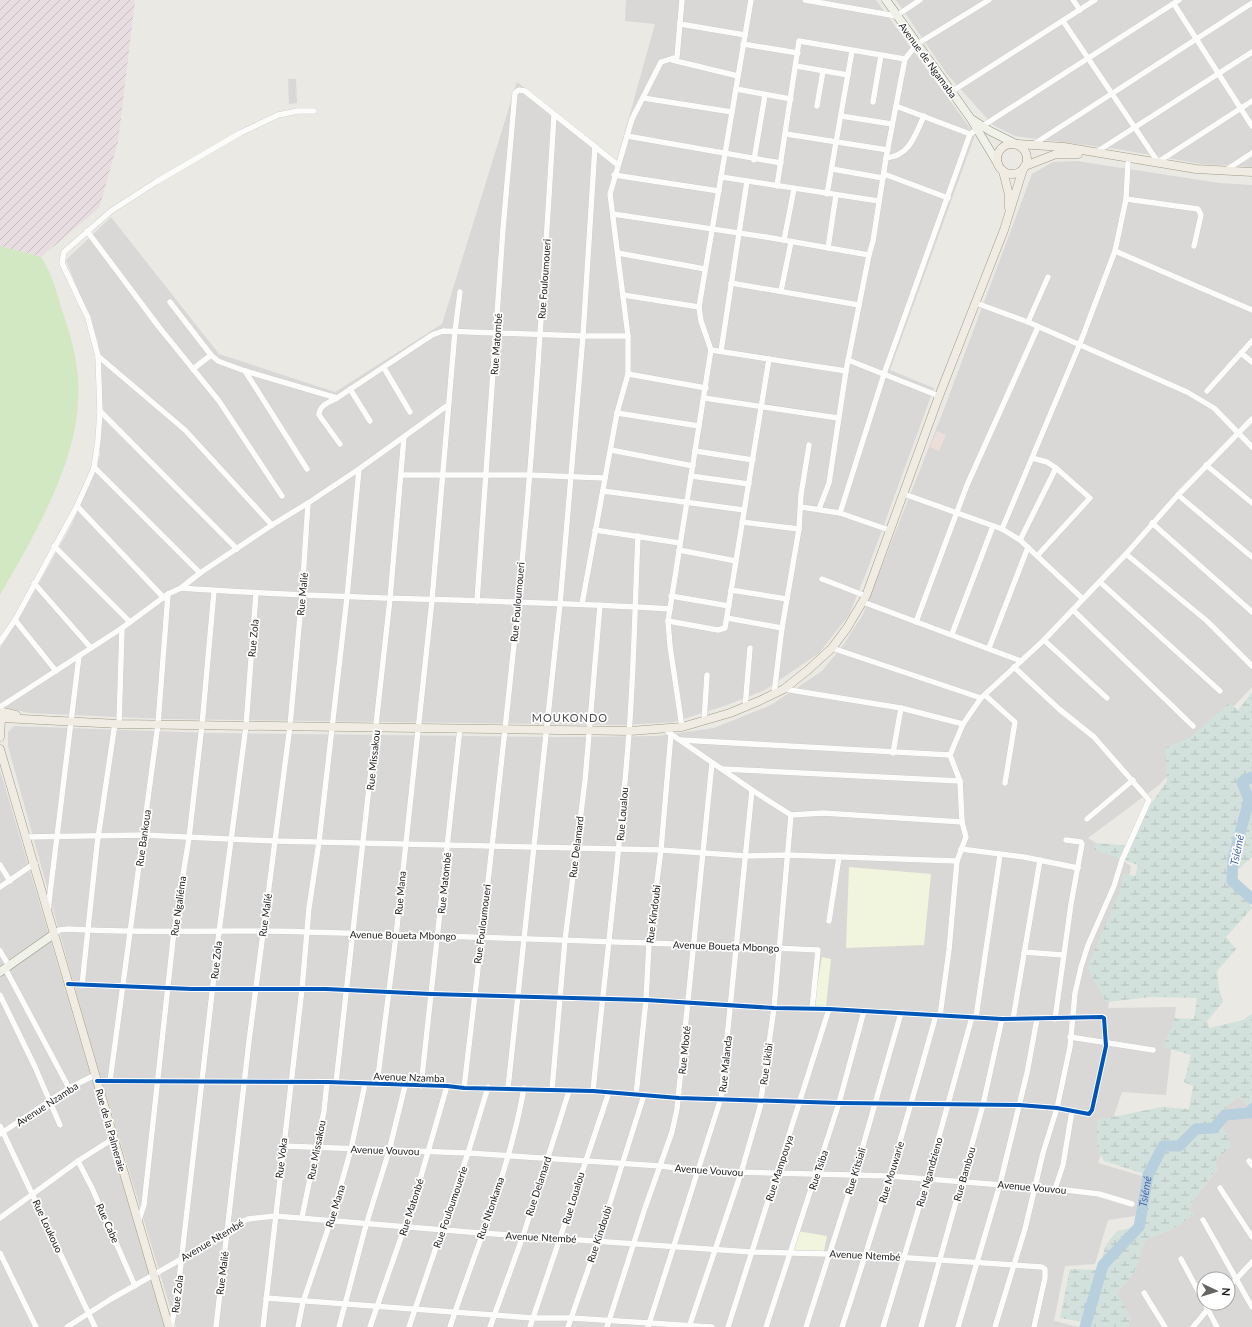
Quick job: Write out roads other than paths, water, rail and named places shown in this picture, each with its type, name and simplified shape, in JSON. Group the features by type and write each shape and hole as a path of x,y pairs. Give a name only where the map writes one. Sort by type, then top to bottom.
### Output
{"main road":[{"name":"Avenue de Ngamaba","path":"886,0 951,92 971,119 980,128 1000,168"},
{"name":"Avenue de Ngamaba","path":"980,128 1015,144"},
{"path":"0,737 1,714 32,719 117,724 668,731 745,708 784,689 832,648 864,599 939,396 976,303 1027,161 1026,153 1022,147 1015,144"},
{"path":"1008,217 1009,195 1000,168 999,151 1005,145 1034,144 1098,151 1157,163 1224,172 1252,172"},
{"path":"1000,168 1015,174 1049,156 1066,153 1097,156 1128,163 1196,174 1252,178"},
{"name":"Rue de la Palmeraie","path":"0,749 3,767 35,863 68,984 170,1327"},
{"name":"Avenue Boueta Mbongo","path":"5,969 54,934"}],"street":[{"path":"672,60 678,54 682,0"},
{"path":"682,727 670,646 668,621 671,596 688,503 711,350 701,321 699,307 751,0"},
{"path":"805,0 896,16 920,0"},
{"path":"819,509 829,483 846,371 873,241 886,158 905,59 917,44 989,0"},
{"path":"1073,0 1080,10"},
{"path":"951,92 1095,0"},
{"path":"840,513 884,374 970,134 1180,0"},
{"path":"1034,144 1195,38 1252,3"},
{"path":"1174,4 1252,126"},
{"path":"1063,21 1157,163 1252,101"},
{"path":"680,24 745,35"},
{"path":"777,186 799,41 905,59"},
{"path":"743,44 798,52"},
{"path":"827,194 852,51"},
{"path":"1098,151 1252,52"},
{"path":"873,102 880,55"},
{"path":"582,604 618,413 628,374 628,336 610,194 614,175 632,119 661,62 672,60 738,76"},
{"path":"796,66 848,75"},
{"path":"817,106 824,71"},
{"path":"736,89 791,99"},
{"name":"Rue Matombé","path":"477,601 485,476 515,93 519,90 525,90 554,115"},
{"path":"754,160 764,95"},
{"path":"643,98 732,112"},
{"path":"896,106 970,134"},
{"path":"0,642 15,620 77,506 94,467 100,411 98,356 88,318 62,263 64,252 111,211 156,182 240,133 278,115 298,111 314,111"},
{"path":"554,115 618,165"},
{"name":"Rue Fouloumoueri","path":"464,1088 518,603 540,334 554,115"},
{"path":"841,116 892,124"},
{"path":"886,158 898,156 907,149 924,116"},
{"path":"786,134 888,150"},
{"path":"627,136 725,153 754,160 781,163"},
{"path":"508,1088 560,604 583,336 595,146"},
{"path":"1224,172 1252,153"},
{"path":"1002,529 1079,346 1115,251 1126,198 1128,163"},
{"path":"832,169 883,176 948,198"},
{"path":"614,175 719,191"},
{"path":"721,177 879,201"},
{"path":"721,351 747,182"},
{"path":"784,240 794,189"},
{"path":"828,248 836,195"},
{"path":"1126,198 1198,209 1201,215 1194,246"},
{"path":"613,214 784,240 869,255"},
{"path":"87,231 158,327 218,400 282,496"},
{"path":"781,291 791,242"},
{"path":"1115,251 1252,310"},
{"path":"618,253 706,269"},
{"path":"1028,322 1048,277"},
{"path":"731,283 859,304"},
{"name":"Rue Mana","path":"377,1084 396,936 404,844 432,600 454,331 460,292"},
{"path":"623,295 699,307"},
{"path":"170,302 211,355 218,361 245,371 337,398"},
{"path":"976,303 1028,322 1202,400 1214,408 1252,447"},
{"path":"916,622 956,512 1038,327"},
{"path":"340,444 320,418 319,412 322,406 384,368 437,332 454,331 583,336 628,336"},
{"path":"1207,391 1252,341"},
{"path":"711,350 846,371"},
{"path":"1241,353 1252,362"},
{"path":"193,370 211,355"},
{"path":"98,356 185,430 272,525"},
{"path":"668,621 718,630 725,628 769,359"},
{"path":"848,360 939,396"},
{"path":"384,368 410,412"},
{"path":"245,371 307,469"},
{"path":"628,374 706,388"},
{"path":"350,389 370,421"},
{"path":"704,398 761,408 838,418"},
{"path":"1,714 6,703 122,628 166,596 181,588 200,573 359,469 448,406"},
{"path":"100,411 237,549"},
{"path":"618,413 699,426"},
{"path":"681,740 950,755 963,724 983,696 1044,640 1126,554 1206,465 1252,419"},
{"name":"Rue Missakou","path":"336,1083 390,599 402,475 404,437"},
{"path":"774,694 782,628 799,529 809,445"},
{"path":"611,450 693,466"},
{"path":"695,451 753,460"},
{"path":"1032,458 1047,462 1056,468 1090,498 1090,500 1037,556"},
{"path":"1206,465 1252,503"},
{"path":"94,467 200,573"},
{"path":"1020,540 1056,468"},
{"name":"Rue Voka","path":"263,1327 302,989 307,932 319,842 347,597 359,469"},
{"path":"402,475 485,476 528,474 605,478"},
{"path":"691,476 749,484"},
{"path":"603,491 744,510"},
{"path":"904,494 1002,529 1020,540 1083,599"},
{"path":"1178,495 1251,555"},
{"name":"Rue Malié","path":"216,1327 263,932 290,726 302,594 308,503"},
{"path":"77,506 166,596"},
{"path":"801,507 840,513 889,530"},
{"path":"742,522 799,529"},
{"path":"1152,524 1252,612"},
{"path":"952,634 994,526"},
{"path":"595,530 680,543"},
{"name":"Rue Loualou","path":"593,1091 630,731 638,536"},
{"path":"54,546 130,622"},
{"path":"989,648 1028,547"},
{"path":"679,550 736,561"},
{"path":"1126,554 1207,621 1252,666"},
{"path":"822,579 916,622 952,634 1021,661"},
{"path":"1100,582 1220,691"},
{"path":"34,583 91,648"},
{"path":"181,588 214,591 390,599 582,604 670,609"},
{"path":"732,590 787,599"},
{"name":"Rue Ngaliéma","path":"139,1220 144,1205 174,931 188,838 202,725 214,591"},
{"name":"Rue Zola","path":"170,1327 178,1298 181,1259 219,932 246,726 256,592"},
{"name":"Rue Bankoua","path":"110,1081 158,724 166,596"},
{"path":"671,596 729,606"},
{"name":"Rue Delamard","path":"552,1090 565,940 585,781 588,730 600,605"},
{"path":"1073,610 1193,726"},
{"path":"727,618 782,628"},
{"path":"15,620 56,671"},
{"path":"82,985 99,837 117,724 122,628"},
{"path":"1044,640 1107,698"},
{"path":"745,708 750,648"},
{"path":"832,648 983,696 1016,722 1005,783"},
{"path":"48,911 56,835 79,656"},
{"path":"995,1327 1036,1188 1043,1153 1057,1108 1070,1047 1075,993 1088,945 1139,820 1149,802 1148,798 1133,780 1094,737 1059,709 1014,667"},
{"path":"704,721 707,676"},
{"path":"784,689 901,708 963,724"},
{"path":"893,753 901,708"},
{"name":"Rue Matombé","path":"421,1086 439,936 460,728"},
{"path":"668,731 712,763 791,815 831,813 962,822"},
{"name":"Rue Kindoubi","path":"636,1094 646,1000 649,943 661,850 668,731"},
{"name":"Rue Mouwarie","path":"842,1327 866,1255 938,1016 949,950 957,861 966,837 962,822 960,781 950,755"},
{"name":"Rue Mboté","path":"608,1324 672,1132 679,1098 712,763"},
{"path":"721,769 960,781"},
{"path":"1087,819 1133,780"},
{"name":"Rue Malanda","path":"648,1325 675,1246 721,1098 730,1005 738,947 752,790"},
{"name":"Rue Likibi","path":"689,1327 714,1249 741,1173 762,1099 774,1008 791,815"},
{"path":"26,837 56,835 99,837 143,835 275,841 661,850 747,856 788,855 957,861"},
{"path":"1055,1019 1063,955 1082,843 1066,840"},
{"path":"961,849 1040,860 1078,868"},
{"name":"Rue Ngandzieno","path":"883,1327 974,1017 1000,855"},
{"path":"829,921 839,857"},
{"path":"1013,1019 1040,860"},
{"path":"0,887 35,863"},
{"path":"0,865 10,880"},
{"name":"Avenue Boueta Mbongo","path":"54,934 59,930 69,929 307,932 396,936 524,938 818,950 812,1009"},
{"path":"0,951 5,969 69,1088"},
{"path":"1024,952 1063,955"},
{"path":"68,984 168,988 346,990 474,996 646,1000 1002,1019 1055,1019 1072,1017 1104,1018 1106,1042"},
{"path":"0,995 60,1125"},
{"name":"Rue Mampouya","path":"728,1327 829,1009"},
{"name":"Rue Tsiba","path":"766,1327 839,1103 864,1011"},
{"name":"Rue Kitsiali","path":"806,1327 854,1177 901,1013"},
{"name":"Rue Bambou","path":"921,1327 983,1105 1002,1019"},
{"path":"958,1327 1000,1184 1027,1073 1037,1019"},
{"path":"1070,1037 1153,1050"},
{"name":"Avenue Nzamba","path":"2,1134 69,1088 96,1078 110,1081 158,1080 202,1082 328,1082 405,1086 447,1086 464,1088 524,1088 593,1091 679,1098 762,1099 839,1103 1019,1105 1057,1108 1089,1114 1091,1113 1106,1042"},
{"name":"Rue Missakou","path":"302,1217 328,1082"},
{"name":"Rue Mana","path":"298,1327 303,1302 331,1220 351,1149 365,1084"},
{"path":"339,1327 366,1225 389,1151 405,1086"},
{"name":"Rue Matonbé","path":"370,1327 415,1197 447,1086"},
{"name":"Rue Fouloumouerie","path":"409,1327 468,1153 488,1087"},
{"name":"Rue Ntonkama","path":"450,1327 481,1233 509,1156 518,1124 524,1088"},
{"name":"Rue Delamard","path":"490,1327 523,1236 569,1091"},
{"name":"Rue Loualou","path":"530,1327 544,1280 561,1238 608,1092"},
{"name":"Rue Kindoubi","path":"568,1327 598,1241 644,1095"},
{"path":"1055,1189 1063,1165 1072,1111"},
{"name":"Rue Loukouo","path":"0,1126 2,1134 32,1193 95,1327"},
{"path":"0,1218 32,1193 114,1138"},
{"name":"Avenue Vouvou","path":"283,1146 389,1151 428,1151 585,1160 661,1166 699,1171 854,1177 890,1176 927,1180 1000,1184 1099,1194 1132,1204"},
{"name":"Rue Cabe","path":"78,1161 92,1188 135,1286"},
{"path":"1220,1188 1252,1237"},
{"name":"Avenue Ntembé","path":"67,1327 227,1232 237,1224 248,1219 275,1216 302,1217 404,1228 751,1252 830,1253 940,1259 1045,1269 1045,1278 1034,1327"},
{"path":"1203,1220 1231,1271"},
{"path":"0,1253 36,1327"},
{"path":"1181,1259 1196,1288"},
{"path":"1252,1262 1236,1280 1252,1307"},
{"path":"1144,1293 1166,1327"},
{"path":"266,1298 303,1302 533,1318 571,1318 608,1324 712,1327"},
{"path":"1193,1327 1202,1311"},
{"path":"1208,1311 1217,1327"}],"waterway":[{"name":"Tsiémé","path":"1252,777 1242,782 1249,800 1233,859 1232,881 1252,899"},
{"name":"Tsiémé","path":"1085,1327 1103,1265 1139,1227 1148,1175 1163,1146 1179,1146 1196,1129 1214,1128 1225,1115 1249,1113 1252,1109"}],"district":[{"name":"MOUKONDO","path":"570,718"}]}
